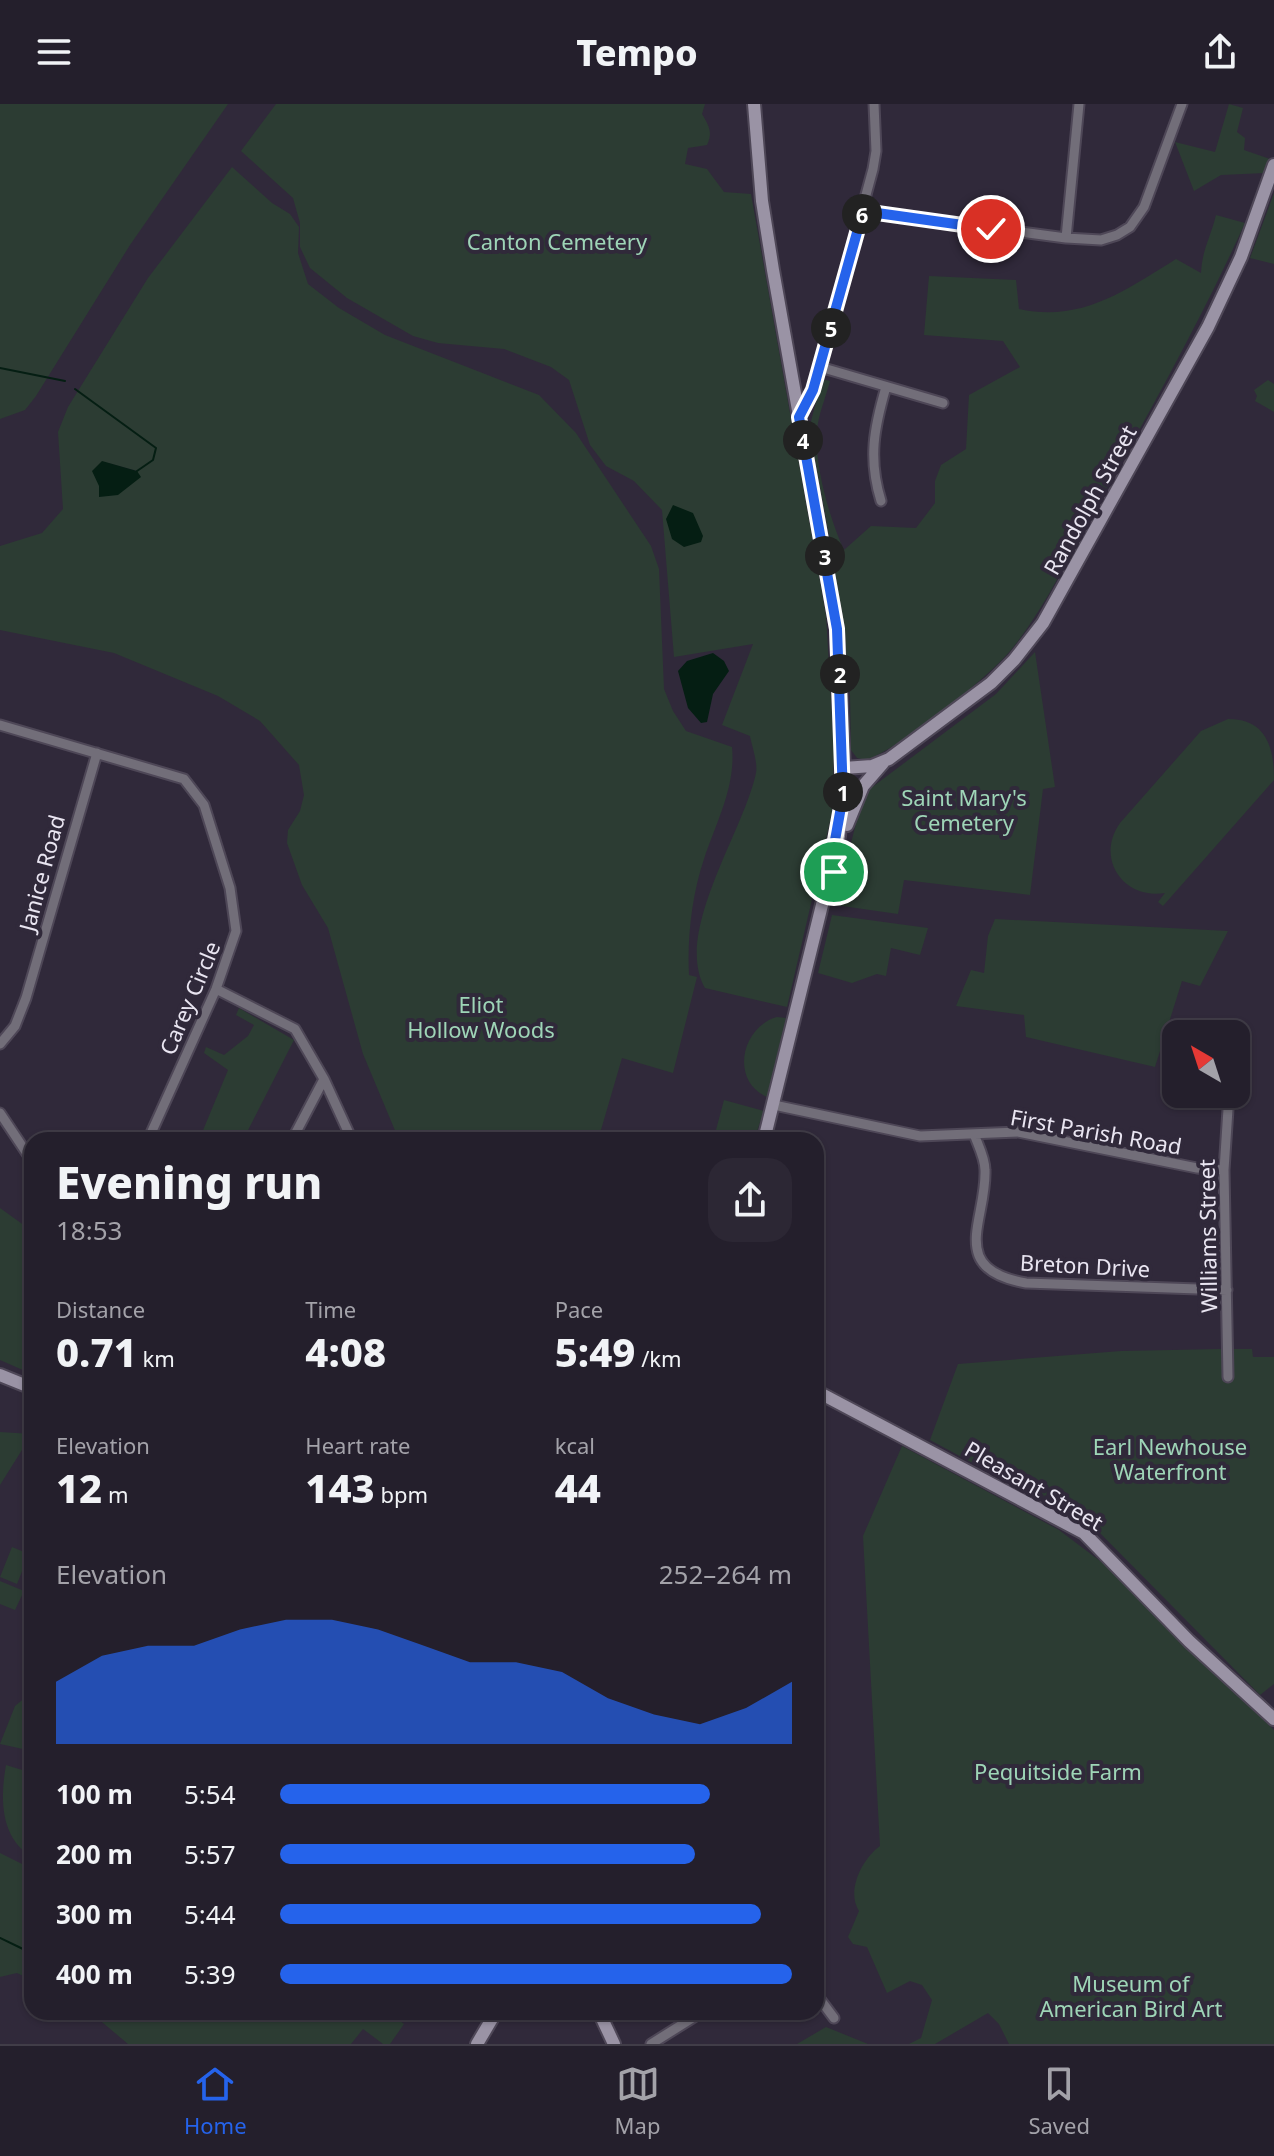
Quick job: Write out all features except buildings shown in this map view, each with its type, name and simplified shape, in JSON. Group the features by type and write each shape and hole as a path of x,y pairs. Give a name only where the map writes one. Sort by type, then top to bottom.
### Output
{"main road":[{"path":"754,104 762,201 837,629 844,774 839,836 766,1132"},
{"name":"Randolph Street","path":"844,774 889,759 991,683 1025,648 1043,623 1215,314 1241,257 1274,165"},
{"path":"826,890 833,877 856,797 875,771 889,759"},
{"path":"844,774 859,779 875,771"},
{"path":"0,1375 24,1385"},
{"name":"Pleasant Street","path":"824,1395 1084,1533 1200,1651 1274,1719"},
{"path":"477,2044 491,2020"},
{"path":"603,2020 614,2044"}],"street":[{"path":"799,417 820,367 863,211 876,151 874,104"},
{"path":"1066,238 1079,104"},
{"path":"863,211 1101,240 1130,227 1144,207 1182,104"},
{"path":"820,367 943,403"},
{"path":"881,501 871,461 872,443 886,387"},
{"name":"Carey Circle","path":"0,725 184,779 204,805 236,918 236,931 216,989 152,1132"},
{"name":"Janice Road","path":"0,1044 15,1026 26,998 97,753"},
{"path":"216,989 288,1023 300,1037 324,1079 348,1132"},
{"path":"296,1132 324,1079"},
{"name":"First Parish Road","path":"774,1105 920,1136 1018,1132 1197,1168 1224,1170"},
{"name":"Williams Street","path":"1228,1108 1224,1170 1228,1377"},
{"path":"0,1113 24,1149"},
{"name":"Breton Drive","path":"974,1134 985,1169 976,1241 979,1255 994,1274 1026,1283 1227,1290"},
{"path":"824,2005 834,2018"},
{"path":"651,2044 689,2020"}],"green space":[{"path":"0,104 228,104 130,245 36,396 25,410 0,419"},
{"name":"Canton Cemetery","path":"276,104 705,104 702,114 709,129 709,140 707,145 688,148 685,164 707,169 724,192 751,194 826,615 834,751 832,813 787,1007 705,988 698,965 698,939 704,911 756,773 750,736 722,725 753,644 674,657 662,510 634,481 606,466 590,445 569,380 551,367 504,349 438,343 413,336 347,298 310,268 300,247 300,223 293,198 241,151"},
{"path":"1229,104 1243,108 1237,132 1245,138 1244,150 1270,159 1265,173 1221,175 1194,191 1175,142 1215,152"},
{"name":"Eliot Hollow Woods","path":"232,167 272,203 290,214 299,227 298,253 308,284 339,308 385,335 539,395 576,433 651,546 659,569 664,689 673,711 686,731 732,747 728,790 693,902 689,975 697,977 673,1073 622,1058 600,1132 396,1132 363,1054 328,928 302,885 287,843 288,830 300,811 304,795 299,765 260,721 218,696 114,653 0,630 0,546 42,533 63,509 58,432 68,407 148,278","holes":["108,463 137,471 99,497"]},
{"path":"1274,193 1274,264 1250,258"},
{"path":"1216,215 1245,223 1174,365 1036,616 1011,650 943,711 882,752 867,760 857,758 851,750 850,694 833,557 809,429 822,379 830,381 818,425 818,459 833,523 844,550 871,526 916,528 935,503 935,481 941,465 966,449 969,395 1020,367 1003,341 924,335 929,276 1016,280 1019,309 1041,312 1083,308 1121,292 1176,259 1201,273"},
{"path":"1268,380 1274,384 1274,412 1255,401 1257,396 1254,390"},
{"name":"Saint Mary's Cemetery","path":"1035,652 1055,787 1043,789 1030,895 904,880 898,914 835,905 860,808 871,788 996,694"},
{"path":"1228,719 1241,720 1260,730 1270,747 1274,780 1163,906 1158,902 1165,893 1137,890 1117,874 1112,862 1113,836 1120,823 1201,731"},
{"path":"832,915 928,928 920,955 891,948 886,976 877,974 852,983 818,973"},
{"path":"995,919 1228,931 1200,986 1182,981 1170,1020 1162,1020 1162,1045 1155,1067 1026,1037 1024,1015 956,1006 971,970 984,973 988,936"},
{"path":"239,1008 294,1040 247,1132 202,1132 228,1070 204,1053 206,1047 224,1055 248,1036 254,1025 236,1015"},
{"path":"777,1017 786,1018 767,1097 755,1089 748,1079 744,1067 745,1055 755,1031"},
{"path":"724,1100 764,1111 757,1132 716,1130"},
{"path":"0,1208 24,1225 24,1370 0,1360"},
{"name":"Earl Newhouse Waterfront","path":"1252,1349 1253,1357 1274,1357 1274,1684 1260,1695 1097,1530 930,1440 958,1364 1121,1351"},
{"path":"0,1432 24,1434 24,1447 0,1485"},
{"name":"Pequitside Farm","path":"902,1446 1059,1530 1108,1567 1274,1730 1274,2044 1009,2044 999,2024 988,2013 935,2044 909,2044 921,2038 932,2000 922,1985 910,1981 887,1993 867,1947 853,1944 848,1937 859,1911 854,1894 858,1876 867,1859 880,1846 863,1536"},
{"path":"12,1547 24,1552 24,1566 17,1584 0,1577"},
{"path":"0,1581 24,1591 15,1610 0,1604"},
{"path":"24,1699 24,1749 0,1744 15,1706"},
{"path":"6,1765 24,1771 24,1851 8,1828 3,1791"},
{"path":"0,1853 24,1865 24,1976 17,1973 0,1977"},
{"path":"100,2020 399,2020 404,2024 390,2044 383,2044 363,2029 351,2044 128,2044"},
{"path":"826,2027 868,2044 797,2044"}],"shaded area":[{"path":"102,461 137,471 141,477 118,495 99,497 99,486 92,471"},
{"path":"673,505 693,513 703,536 701,542 684,547 672,539 666,519"},
{"path":"713,653 724,661 729,671 713,694 707,722 701,723 688,708 678,671 687,661"}],"waterway":[{"path":"0,368 65,381"},
{"path":"75,389 156,448 153,460 137,471"},
{"path":"0,1938 24,1949"}],"route":[{"path":"834,872 826,890 839,836 843,796 837,629 799,417 813,390 863,211 991,229"}],"park label":[{"name":"Museum of American Bird Art","path":"1131,1996"}]}
